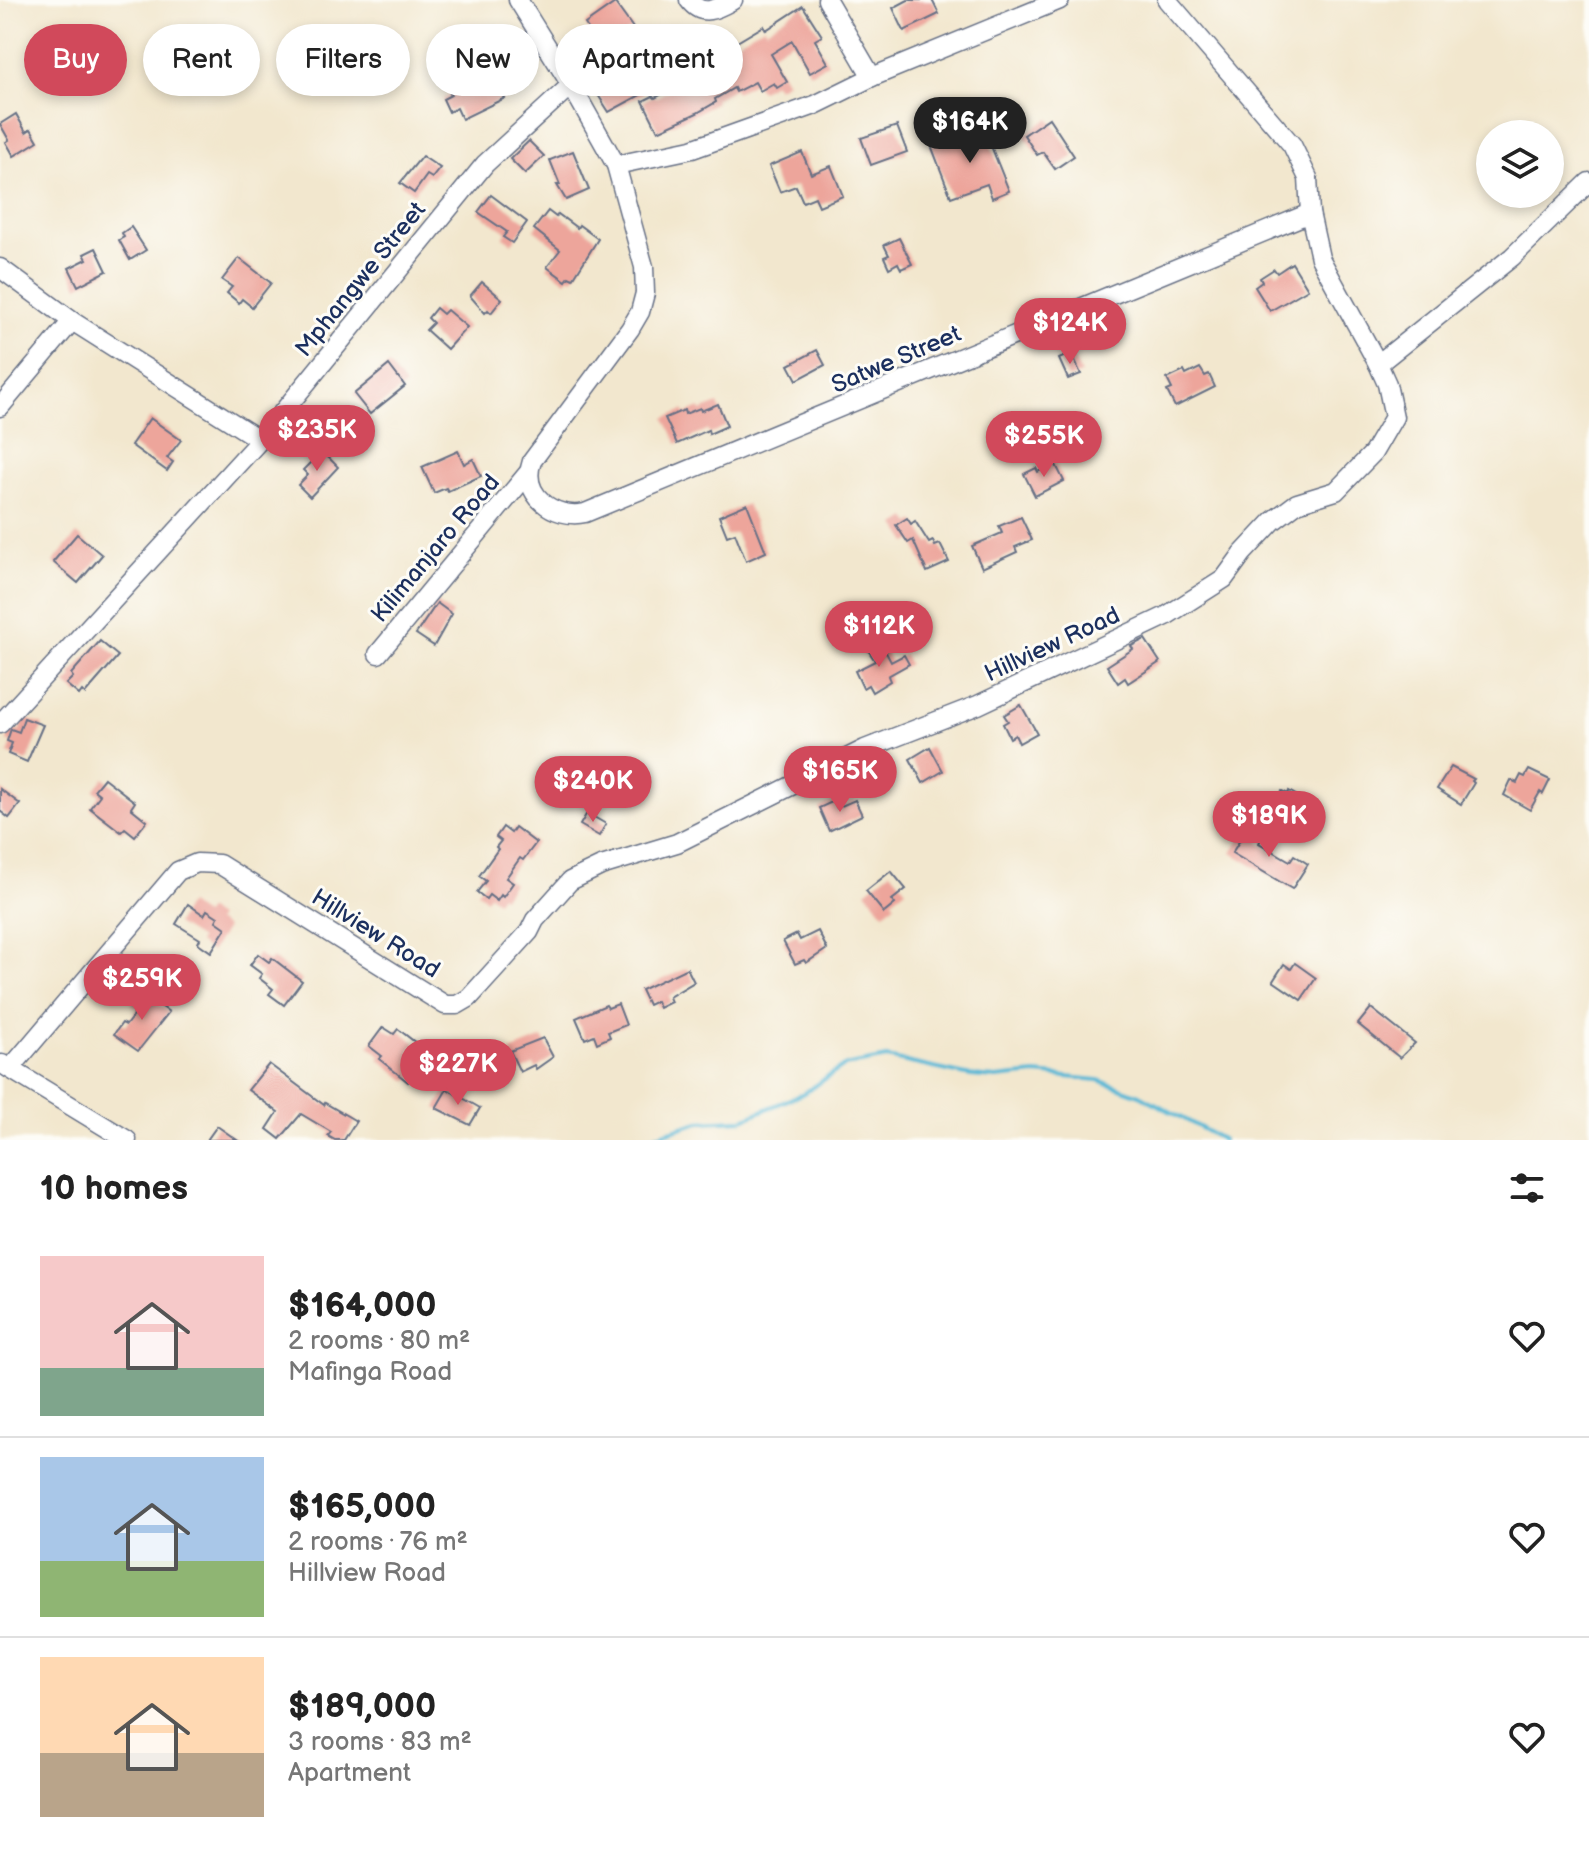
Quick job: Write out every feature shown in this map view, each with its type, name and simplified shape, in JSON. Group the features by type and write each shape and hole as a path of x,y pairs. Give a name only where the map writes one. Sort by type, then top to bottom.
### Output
{"street":[{"name":"Kilimanjaro Road","path":"518,0 555,59"},
{"path":"689,0 704,11 716,10 733,0"},
{"path":"827,0 872,77"},
{"path":"616,165 692,149 815,105 872,77 1060,0"},
{"name":"Hillview Road","path":"127,1140 5,1066 178,871 197,863 219,864 445,1005 457,1005 469,998 570,881 601,866 677,843 865,749 978,705 1166,616 1224,579 1273,521 1297,503 1336,491 1373,453 1394,417 1387,384 1320,258 1310,213 1308,178 1292,145 1167,0"},
{"name":"Mphangwe Street","path":"0,724 260,440 485,164 559,96"},
{"name":"Kilimanjaro Road","path":"378,654 530,467 640,312 645,293 644,267 616,165 577,96"},
{"path":"1378,364 1512,257 1589,182"},
{"name":"Satwe Street","path":"530,467 530,486 541,500 560,513 572,516 585,513 1310,213"},
{"path":"0,268 72,321 260,440"},
{"path":"0,407 72,321"}],"building":[{"path":"908,0 932,0 939,14 904,31 893,8"},
{"path":"615,3 630,24 585,24"},
{"path":"803,6 822,36 815,40 828,63 810,73 792,41 771,54 787,82 777,88 774,83 760,91 755,82 743,88 743,38 764,26 766,30"},
{"path":"449,96 505,98 462,119 457,108 449,112 443,99"},
{"path":"599,96 638,96 609,112"},
{"path":"653,96 720,96 697,113 658,131 643,101"},
{"path":"16,114 26,132 31,129 38,141 14,156 0,124"},
{"path":"1049,118 1074,156 1055,169 1043,152 1037,155 1024,135"},
{"path":"897,126 907,152 871,165 861,138"},
{"path":"985,131 1009,191 992,198 987,184 951,197 931,145 949,139 951,144"},
{"path":"529,141 544,156 525,174 510,159"},
{"path":"573,151 589,190 566,200 557,185 560,185 550,160"},
{"path":"802,152 811,174 831,166 843,196 819,206 815,197 803,202 796,186 780,192 769,166"},
{"path":"422,156 440,168 432,178 427,175 414,193 400,183"},
{"path":"491,195 527,222 512,243 503,237 507,232 478,212"},
{"path":"548,211 556,217 558,214 577,228 579,225 598,239 573,279 569,277 566,281 547,267 560,250 534,229"},
{"path":"131,227 146,250 130,260 119,240 124,237 122,233"},
{"path":"899,238 912,264 901,269 898,263 889,268 884,257 889,255 884,245"},
{"path":"96,248 107,271 78,286 69,268 87,259 84,254"},
{"path":"239,258 271,283 252,307 242,299 239,303 227,293 232,287 222,280"},
{"path":"1292,263 1308,289 1270,311 1255,287 1262,282 1260,278 1274,269 1277,273"},
{"path":"482,282 502,299 491,313 488,310 485,313 470,296"},
{"path":"436,308 443,314 447,310 467,327 447,349 426,330 433,323 428,318"},
{"path":"817,350 825,365 797,380 789,365"},
{"path":"1071,353 1081,374 1068,379 1059,359"},
{"path":"389,365 405,386 370,414 354,394"},
{"path":"1200,368 1205,376 1209,374 1215,387 1175,407 1167,391 1172,389 1167,379"},
{"path":"718,404 727,426 709,434 708,430 677,444 665,418 684,410 685,414"},
{"path":"150,418 181,440 167,458 173,462 167,471 131,445"},
{"path":"322,451 338,467 310,497 298,485 308,475 303,470"},
{"path":"458,451 464,464 473,459 481,476 448,491 446,488 434,493 422,467"},
{"path":"1055,463 1064,481 1035,496 1024,474 1036,468 1038,472"},
{"path":"747,504 766,552 746,561 735,533 727,536 719,516"},
{"path":"1021,517 1032,540 1015,547 1017,552 982,568 972,546 1002,533 999,526"},
{"path":"907,518 911,524 915,521 929,543 933,541 935,546 940,544 949,562 927,572 913,540 908,543 896,525"},
{"path":"77,534 102,555 78,583 53,562"},
{"path":"437,603 452,614 434,646 416,634"},
{"path":"1145,639 1160,662 1128,683 1125,678 1118,683 1107,666 1133,649 1131,646"},
{"path":"100,641 118,656 85,694 82,691 79,695 66,684"},
{"path":"881,643 891,662 904,655 909,664 888,676 890,681 872,692 868,685 863,688 855,671 875,661 868,650"},
{"path":"1021,705 1037,733 1019,743 1015,735 1010,738 1003,724 1008,721 1004,715"},
{"path":"24,718 43,725 27,762 8,754 12,743 7,741 11,729 19,732"},
{"path":"930,747 943,771 923,783 910,759"},
{"path":"1451,767 1474,779 1461,804 1437,789"},
{"path":"1529,770 1550,780 1530,810 1504,795 1511,780 1517,783 1521,775 1525,777"},
{"path":"104,778 135,802 131,808 147,821 135,836 125,828 121,832 90,808 100,795 94,790"},
{"path":"0,789 20,804 9,818 0,811"},
{"path":"1282,791 1288,794 1289,791 1319,809 1310,828 1283,819 1285,816 1273,810"},
{"path":"855,800 862,815 829,831 819,808 834,801 837,808"},
{"path":"587,813 606,824 599,836 580,825"},
{"path":"503,827 511,833 515,827 536,843 506,878 513,883 497,901 489,895 486,899 477,892 486,881 479,876 498,849 496,847 501,841 496,837"},
{"path":"1248,827 1263,835 1259,843 1290,861 1294,855 1308,864 1292,889 1232,853"},
{"path":"891,871 906,889 892,900 895,904 884,913 866,891"},
{"path":"188,904 204,915 207,910 218,917 216,921 226,928 211,952 198,943 200,939 176,924"},
{"path":"818,931 827,949 806,963 804,960 795,964 783,941 797,934 800,940"},
{"path":"258,954 269,962 272,958 302,981 284,1005 269,994 273,989 259,978 262,974 250,965"},
{"path":"1295,963 1316,978 1301,1000 1273,981 1284,964 1291,969"},
{"path":"687,968 694,982 669,997 671,1002 659,1008 656,1001 648,1005 641,990"},
{"path":"141,992 169,1012 138,1051 114,1034 122,1023 126,1025 139,1008 132,1004"},
{"path":"618,1004 626,1025 608,1032 610,1037 597,1043 594,1035 585,1039 576,1018 606,1005 608,1008"},
{"path":"1371,1008 1415,1043 1400,1058 1358,1024"},
{"path":"383,1027 394,1034 398,1029 416,1043 409,1052 413,1054 408,1062 418,1070 408,1082 379,1059 382,1056 369,1046"},
{"path":"543,1038 553,1057 536,1069 534,1065 520,1072 510,1051"},
{"path":"269,1064 324,1105 356,1121 344,1140 328,1136 331,1132 301,1114 280,1139 267,1129 278,1112 248,1090"},
{"path":"447,1089 480,1108 470,1125 436,1108"},
{"path":"217,1126 237,1140 207,1140"}],"waterway":[{"path":"641,1140 699,1122 741,1120 804,1093 844,1066 887,1058 971,1076 996,1078 1036,1074 1098,1080 1140,1095 1223,1140"}]}
